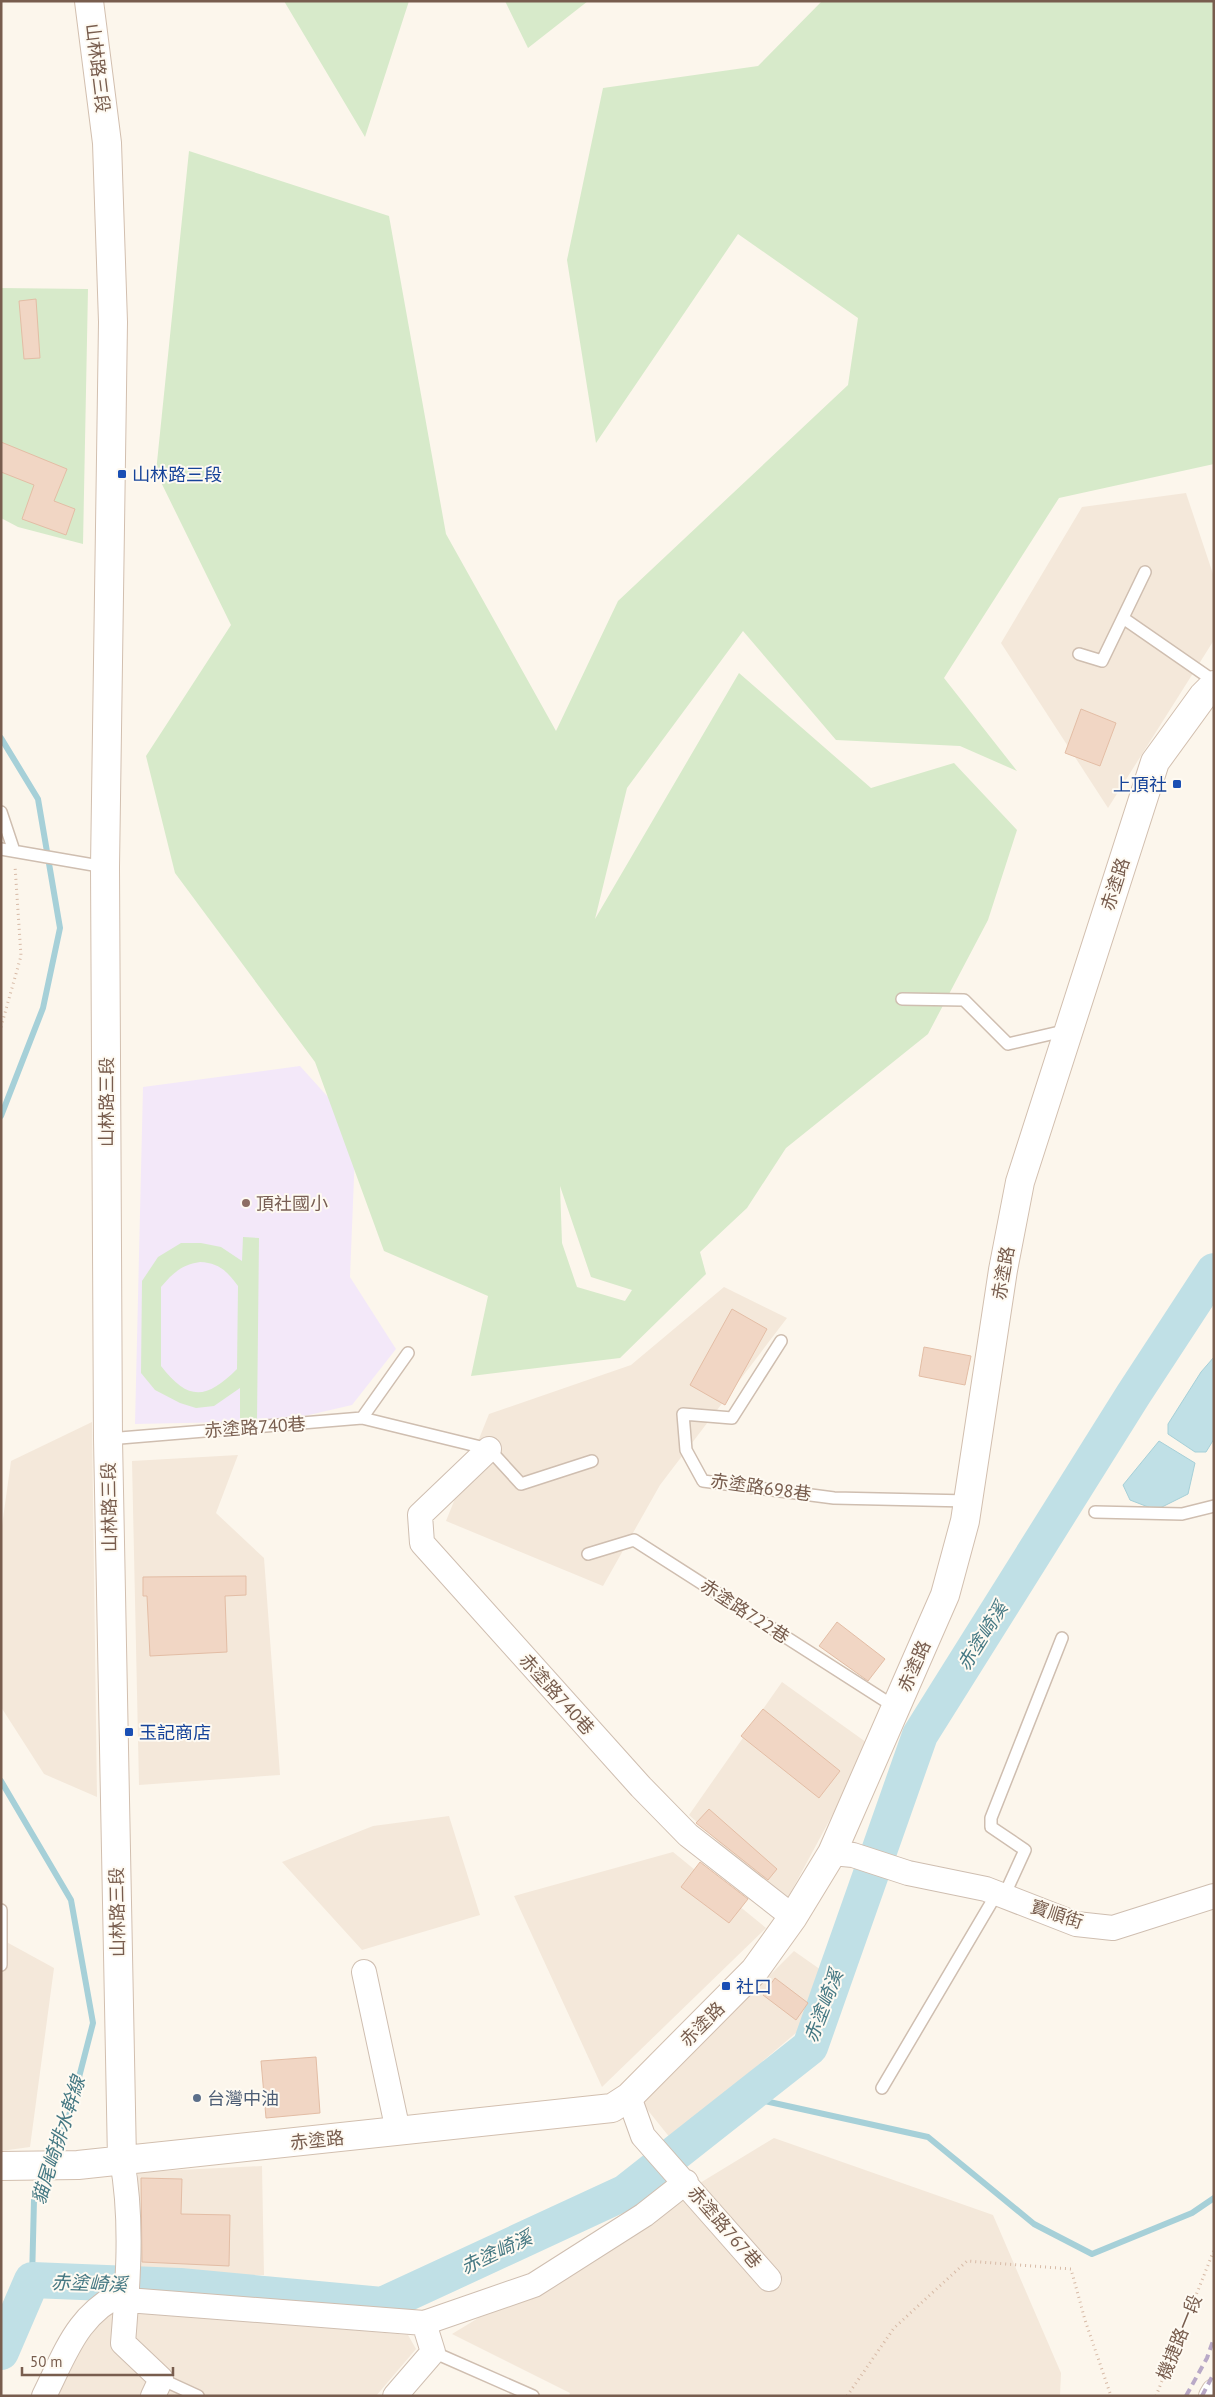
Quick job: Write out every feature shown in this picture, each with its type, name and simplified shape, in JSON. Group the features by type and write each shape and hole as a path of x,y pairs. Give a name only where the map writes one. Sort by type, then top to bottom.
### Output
{"main road":[{"name":"山林路三段","path":"89,1 107,143 113,322 105,867 108,1439 122,2160"},
{"name":"赤塗路","path":"122,2160 612,2108 629,2096 754,1970 842,1854 896,1707 945,1595 965,1521 1003,1270 1020,1182 1068,1030 1155,762 1214,683"},
{"path":"8,2166 78,2165 122,2160"}],"street":[{"name":"赤塗路740巷","path":"489,1449 420,1515 422,1543 634,1780 688,1835 793,1918"},
{"name":"寶順街","path":"842,1854 1000,1894 1076,1924 1113,1928 1214,1896"},
{"path":"364,1972 398,2131"},
{"name":"赤塗路767巷","path":"629,2096 643,2136 769,2279"},
{"path":"122,2160 127,2186 129,2217 123,2343 157,2387"},
{"path":"44,2396 81,2324 106,2300 126,2295 424,2323 534,2285 644,2215 682,2180"},
{"path":"395,2396 433,2352 424,2323"},
{"path":"1211,2396 1214,2391"}],"lane":[{"path":"1079,654 1102,661 1144,572"},
{"path":"1123,618 1214,683"},
{"path":"1,812 14,851"},
{"path":"1,849 105,867"},
{"path":"902,999 964,1000 1008,1044 1068,1030"},
{"name":"赤塗路698巷","path":"781,1341 732,1418 684,1414 686,1450 703,1481 834,1498 968,1501"},
{"path":"362,1418 408,1353"},
{"name":"赤塗路740巷","path":"108,1439 362,1418 489,1449"},
{"path":"489,1449 521,1484 592,1461"},
{"path":"1095,1512 1182,1514 1214,1506"},
{"name":"赤塗路722巷","path":"588,1554 634,1540 896,1707"},
{"path":"882,2088 1025,1850 991,1827 992,1818 1062,1638"},
{"path":"1,1910 1,1965"},
{"path":"433,2352 533,2396"},
{"path":"157,2387 198,2396"}],"path":[{"path":"1,1027 21,956 14,851"},
{"name":"機捷路一段","path":"1156,2396 1214,2250"},
{"path":"847,2396 894,2328 967,2261 1071,2269 1085,2320 1111,2396"}],"shaded area":[{"path":"1186,493 1214,577 1214,640 1108,808 1001,643 1082,507"},
{"name":"頂社國小","path":"300,1066 356,1128 350,1277 396,1349 352,1405 283,1421 135,1424 143,1087"},
{"path":"724,1287 787,1318 660,1485 603,1586 446,1521 489,1414 631,1365"},
{"path":"92,1422 97,1797 44,1774 1,1707 1,1533 11,1461"},
{"path":"238,1455 216,1513 264,1558 280,1775 139,1785 132,1461"},
{"path":"782,1682 870,1745 785,1903 689,1815"},
{"path":"449,1816 480,1915 362,1950 282,1862 373,1826"},
{"path":"673,1852 766,1928 602,2087 514,1896"},
{"path":"1,1939 54,1968 30,2147 1,2151"},
{"path":"794,1951 831,1977 797,2032 671,2139 642,2103"},
{"path":"774,2138 993,2215 1061,2373 1060,2396 569,2396 570,2393 452,2334"},
{"path":"262,2166 264,2275 138,2275 138,2172"},
{"path":"94,2307 408,2335 416,2349 376,2396 49,2396"}],"green space":[{"path":"284,1 409,1 365,137"},
{"path":"505,1 588,1 528,48"},
{"path":"822,1 1214,1 1214,464 1059,498 944,678 1017,771 960,746 836,740 743,631 627,788 595,919 739,673 871,788 954,763 1017,830 988,920 928,1034 786,1148 747,1208 700,1252 706,1274 620,1358 471,1376 488,1296 384,1251 315,1062 175,873 146,756 231,625 156,472 189,151 389,216 446,534 556,731 618,601 848,385 858,318 738,234 596,443 567,260 603,88 758,66","holes":["560,1186 591,1277 632,1290 625,1301 577,1287 562,1243"]},
{"path":"1,288 88,289 83,544 18,527 1,518"},
{"path":"243,1237 259,1238 257,1421 240,1421 240,1388 214,1406 196,1408 180,1403 155,1390 141,1373 142,1281 158,1257 181,1243 201,1243 221,1247 242,1261","holes":["193,1263 207,1263 222,1269 238,1286 237,1369 216,1387 198,1392 189,1391 180,1386 161,1366 161,1287 182,1268"]}],"water":[{"path":"1214,1357 1214,1439 1206,1452 1195,1452 1168,1434 1168,1424 1201,1372"},
{"path":"1159,1441 1195,1463 1188,1494 1156,1510 1130,1500 1123,1485"}],"building":[{"path":"36,299 40,358 24,359 19,301"},
{"path":"1,442 67,469 54,501 75,509 66,535 22,519 34,485 1,472"},
{"path":"1081,709 1116,723 1100,766 1065,753"},
{"path":"732,1309 767,1329 725,1405 690,1385"},
{"path":"924,1347 971,1356 965,1385 919,1376"},
{"path":"246,1576 246,1595 225,1596 227,1652 150,1656 147,1596 143,1596 143,1577"},
{"path":"837,1622 885,1659 868,1681 819,1646"},
{"path":"763,1709 840,1771 819,1798 741,1736"},
{"path":"709,1809 777,1869 768,1880 696,1823"},
{"path":"700,1862 748,1899 729,1923 681,1887"},
{"path":"775,1978 808,2003 796,2020 763,1995"},
{"path":"316,2057 320,2113 266,2118 261,2061"},
{"path":"141,2178 182,2179 181,2214 230,2215 229,2266 142,2262"}],"waterway":[{"name":"貓尾崎排水幹線","path":"1,738 38,799 60,928 43,1008 1,1116"},
{"name":"赤塗崎溪","path":"1,2352 32,2280 180,2286 382,2305 626,2192 810,2047 920,1735 1133,1395 1214,1271"},
{"name":"貓尾崎排水幹線","path":"1,1781 71,1900 93,2023 69,2116 52,2158"},
{"path":"747,2097 928,2137 1034,2224 1092,2254 1192,2213 1214,2198"},
{"name":"貓尾崎排水幹線","path":"32,2280 34,2200 46,2172"}],"railway":[{"path":"1186,2396 1207,2358 1214,2338"},
{"path":"1202,2396 1214,2373"}],"place":[{"name":"山林路三段","path":"122,474"},
{"name":"上頂社","path":"1177,784"},
{"name":"頂社國小","path":"246,1203"},
{"name":"玉記商店","path":"129,1732"},
{"name":"社口","path":"726,1986"},
{"name":"台灣中油","path":"197,2098"}]}
